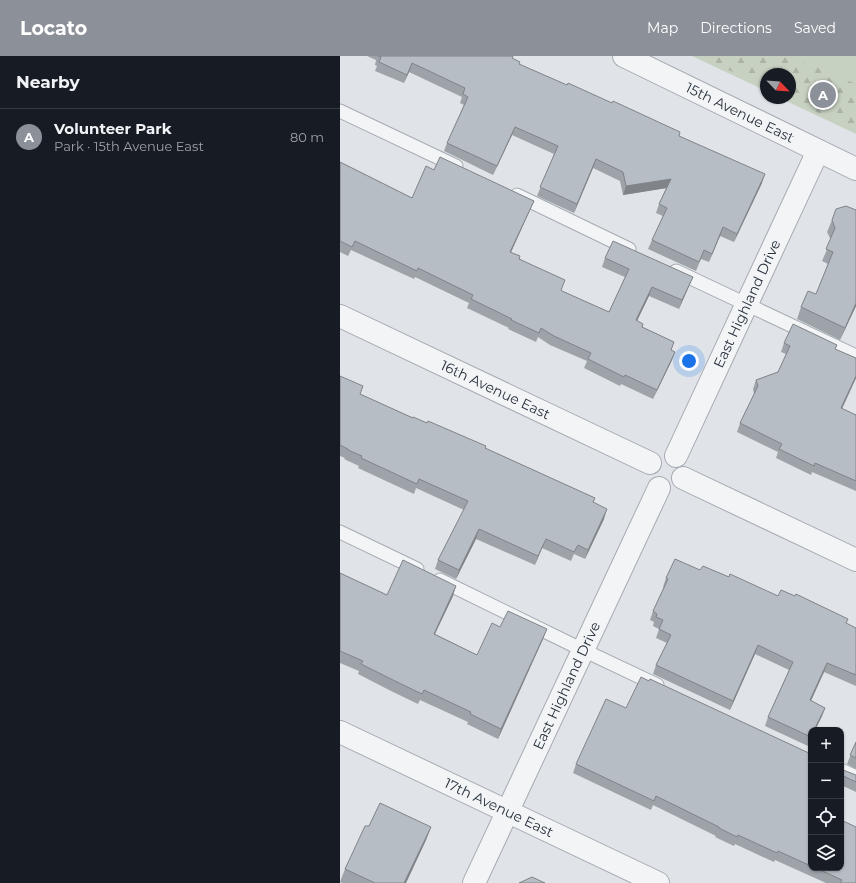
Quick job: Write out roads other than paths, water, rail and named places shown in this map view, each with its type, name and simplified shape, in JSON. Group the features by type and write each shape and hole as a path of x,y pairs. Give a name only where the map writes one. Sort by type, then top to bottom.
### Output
{"street":[{"name":"15th Avenue East","path":"624,56 856,169"},
{"name":"East Highland Drive","path":"676,456 818,151"},
{"name":"16th Avenue East","path":"340,316 650,463"},
{"path":"668,453 676,456 682,463 684,469 683,478 674,488 659,488 649,478 648,472 650,463 656,456 662,454 668,453"},
{"path":"683,478 856,560"},
{"name":"East Highland Drive","path":"474,883 659,488"},
{"name":"17th Avenue East","path":"340,732 658,883"}],"lane":[{"path":"340,111 470,173"},
{"path":"506,190 643,255"},
{"path":"664,266 856,356"},
{"path":"340,532 583,650 670,690"},
{"path":"844,771 856,777"}],"place":[{"name":"Volunteer Park","path":"823,95"}]}
